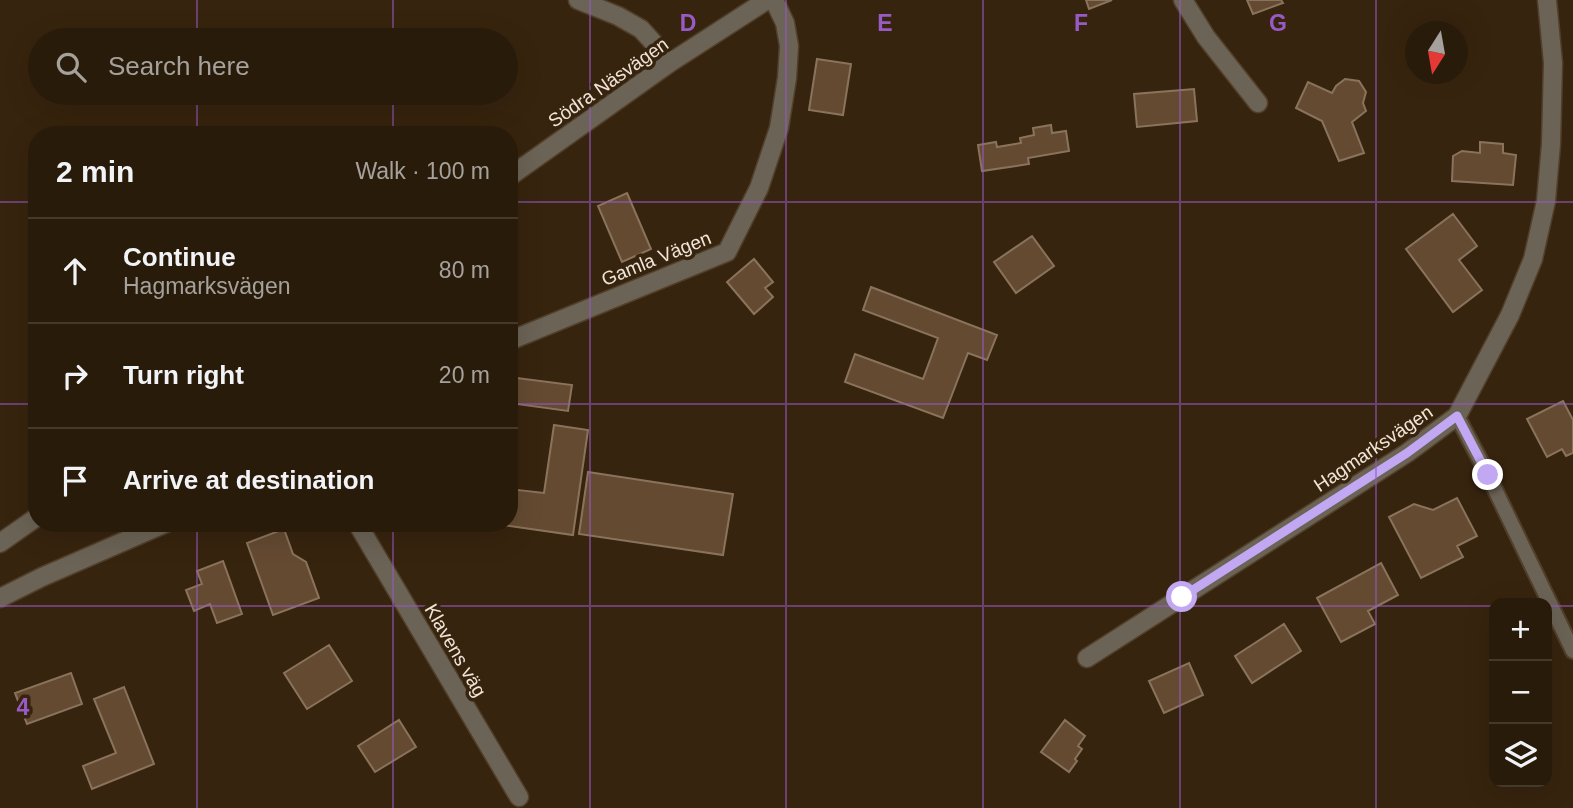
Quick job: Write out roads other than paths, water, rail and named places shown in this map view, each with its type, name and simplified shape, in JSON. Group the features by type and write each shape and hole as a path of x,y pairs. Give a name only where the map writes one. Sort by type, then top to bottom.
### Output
{"street":[{"path":"578,0 618,16 641,29 671,62"},
{"name":"Södra Näsvägen","path":"518,171 671,62 767,0"},
{"name":"Gamla Vägen","path":"518,337 727,252 759,188 779,128 789,46 785,23 774,0"},
{"path":"1183,0 1206,37 1258,103"},
{"name":"Hagmarksvägen","path":"1087,658 1407,453 1457,416 1510,315 1533,259 1546,201 1551,144 1553,63 1547,0"},
{"path":"0,544 28,524"},
{"path":"0,598 146,532"},
{"name":"Klavens väg","path":"362,532 519,797"}],"lane":[{"path":"1457,416 1573,651"}]}
